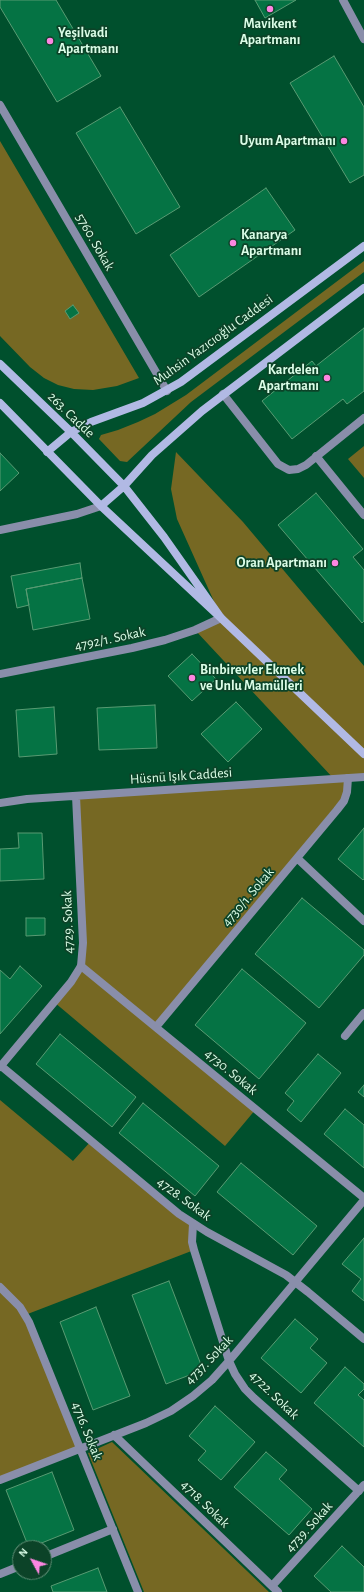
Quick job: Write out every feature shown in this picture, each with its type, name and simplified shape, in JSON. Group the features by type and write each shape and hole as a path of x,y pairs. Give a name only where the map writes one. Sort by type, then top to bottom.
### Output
{"main road":[{"name":"Muhsin Yazıcıoğlu Caddesi","path":"47,452 71,432 91,422 143,403 181,382 364,246"},
{"path":"101,506 124,486 152,455 223,394 364,288"},
{"name":"263. Cadde","path":"0,364 71,432 124,486 164,537 221,618"},
{"path":"0,403 101,506 364,754"}],"street":[{"path":"343,0 364,39"},
{"name":"5760. Sokak","path":"0,105 166,391"},
{"path":"223,394 278,464 289,470 298,469 364,418"},
{"path":"316,456 364,515"},
{"path":"0,530 77,514 101,506"},
{"name":"4792/1. Sokak","path":"0,674 165,640 195,630 221,618"},
{"name":"Hüsnü Işık Caddesi","path":"0,803 27,799 364,777"},
{"name":"4730/1. Sokak","path":"156,1027 344,801 347,792 348,778"},
{"name":"4729. Sokak","path":"0,1066 72,982 81,966 83,943 76,796"},
{"path":"297,858 364,921"},
{"name":"4730. Sokak","path":"81,966 364,1199"},
{"path":"345,1036 364,1013"},
{"name":"4728. Sokak","path":"0,1066 157,1197 193,1224 273,1267 295,1282 364,1339"},
{"name":"4737. Sokak","path":"0,1480 146,1423 171,1411 193,1396 212,1380 229,1361 364,1199"},
{"name":"4722. Sokak","path":"193,1224 192,1242 194,1250 229,1361 240,1382 254,1398 362,1488"},
{"name":"4716. Sokak","path":"0,1287 20,1307 29,1322 138,1592"},
{"name":"4718. Sokak","path":"114,1436 275,1589"},
{"name":"4739. Sokak","path":"275,1589 362,1488"},
{"path":"52,1554 113,1529"},
{"path":"0,1574 12,1569"}],"shaded area":[{"path":"0,141 139,378 117,386 93,390 74,389 58,385 44,378 30,367 0,336"},
{"path":"364,261 364,272 191,402 127,462 120,461 99,439 101,435 118,430 155,414 186,395"},
{"path":"364,446 364,478 348,459"},
{"path":"176,452 243,522 364,666 364,777 348,778 347,792 156,1027 256,1109 225,1146 54,1002 81,966 76,796 334,779 195,630 221,617 177,519 171,489"},
{"path":"0,1100 73,1161 91,1141 193,1224 194,1250 25,1315 80,1448 0,1480"},
{"path":"112,1442 269,1592 144,1592 88,1453"}],"building":[{"name":"Yeşilvadi Apartmanı","path":"0,0 56,0 101,76 57,102 0,7"},
{"name":"Mavikent Apartmanı","path":"255,0 296,0 265,18"},
{"name":"Uyum Apartmanı","path":"334,56 364,107 364,175 350,183 290,83"},
{"path":"120,107 180,207 136,234 76,133"},
{"name":"Kanarya Apartmanı","path":"266,188 295,230 199,297 170,255"},
{"path":"73,305 79,313 70,319 65,311"},
{"name":"Kardelen Apartmanı","path":"364,328 364,391 347,404 343,399 292,439 262,401 312,361 316,366"},
{"path":"0,453 19,473 0,491"},
{"name":"Oran Apartmanı","path":"316,493 363,549 353,557 364,570 364,621 362,623 278,525"},
{"path":"80,563 82,578 26,589 29,605 17,608 11,576"},
{"path":"82,578 90,619 33,630 26,589"},
{"path":"192,654 216,679 192,701 168,676"},
{"path":"236,702 262,729 228,762 201,734"},
{"path":"155,705 157,748 99,750 97,708"},
{"path":"54,707 57,754 19,757 16,710"},
{"path":"364,828 364,879 363,880 338,859"},
{"path":"18,833 42,833 44,879 0,881 0,849 19,848"},
{"path":"302,898 364,950 364,955 319,1008 255,954"},
{"path":"26,918 45,918 45,935 26,936"},
{"path":"20,966 42,986 0,1034 0,970 10,979"},
{"path":"242,969 306,1023 259,1079 195,1025"},
{"path":"60,1034 136,1097 112,1127 36,1064"},
{"path":"318,1054 341,1073 301,1122 287,1110 294,1101 285,1093"},
{"path":"364,1085 364,1097 358,1092"},
{"path":"143,1103 219,1166 195,1196 119,1133"},
{"path":"345,1109 364,1125 364,1168 324,1134"},
{"path":"241,1163 317,1226 293,1255 217,1192"},
{"path":"364,1238 364,1301 352,1291 361,1279 342,1264"},
{"path":"169,1281 203,1370 166,1384 132,1295"},
{"path":"96,1307 130,1396 93,1410 60,1322"},
{"path":"295,1319 318,1339 310,1348 327,1363 301,1393 261,1358"},
{"path":"345,1367 364,1384 364,1389 358,1395 364,1400 364,1447 314,1403"},
{"path":"215,1406 255,1442 221,1480 198,1460 206,1451 189,1436"},
{"path":"266,1452 287,1470 279,1479 312,1509 289,1535 234,1487"},
{"path":"52,1472 74,1530 49,1540 26,1540 6,1490"},
{"path":"342,1546 364,1567 364,1592 331,1592 314,1576"},
{"path":"98,1568 107,1592 53,1592 51,1586"}],"place":[{"name":"Mavikent Apartmanı","path":"270,9"},
{"name":"Yeşilvadi Apartmanı","path":"50,41"},
{"name":"Uyum Apartmanı","path":"344,141"},
{"name":"Kanarya Apartmanı","path":"233,243"},
{"name":"Kardelen Apartmanı","path":"327,378"},
{"name":"Oran Apartmanı","path":"335,563"},
{"name":"Binbirevler Ekmek ve Unlu Mamülleri","path":"192,678"}]}
